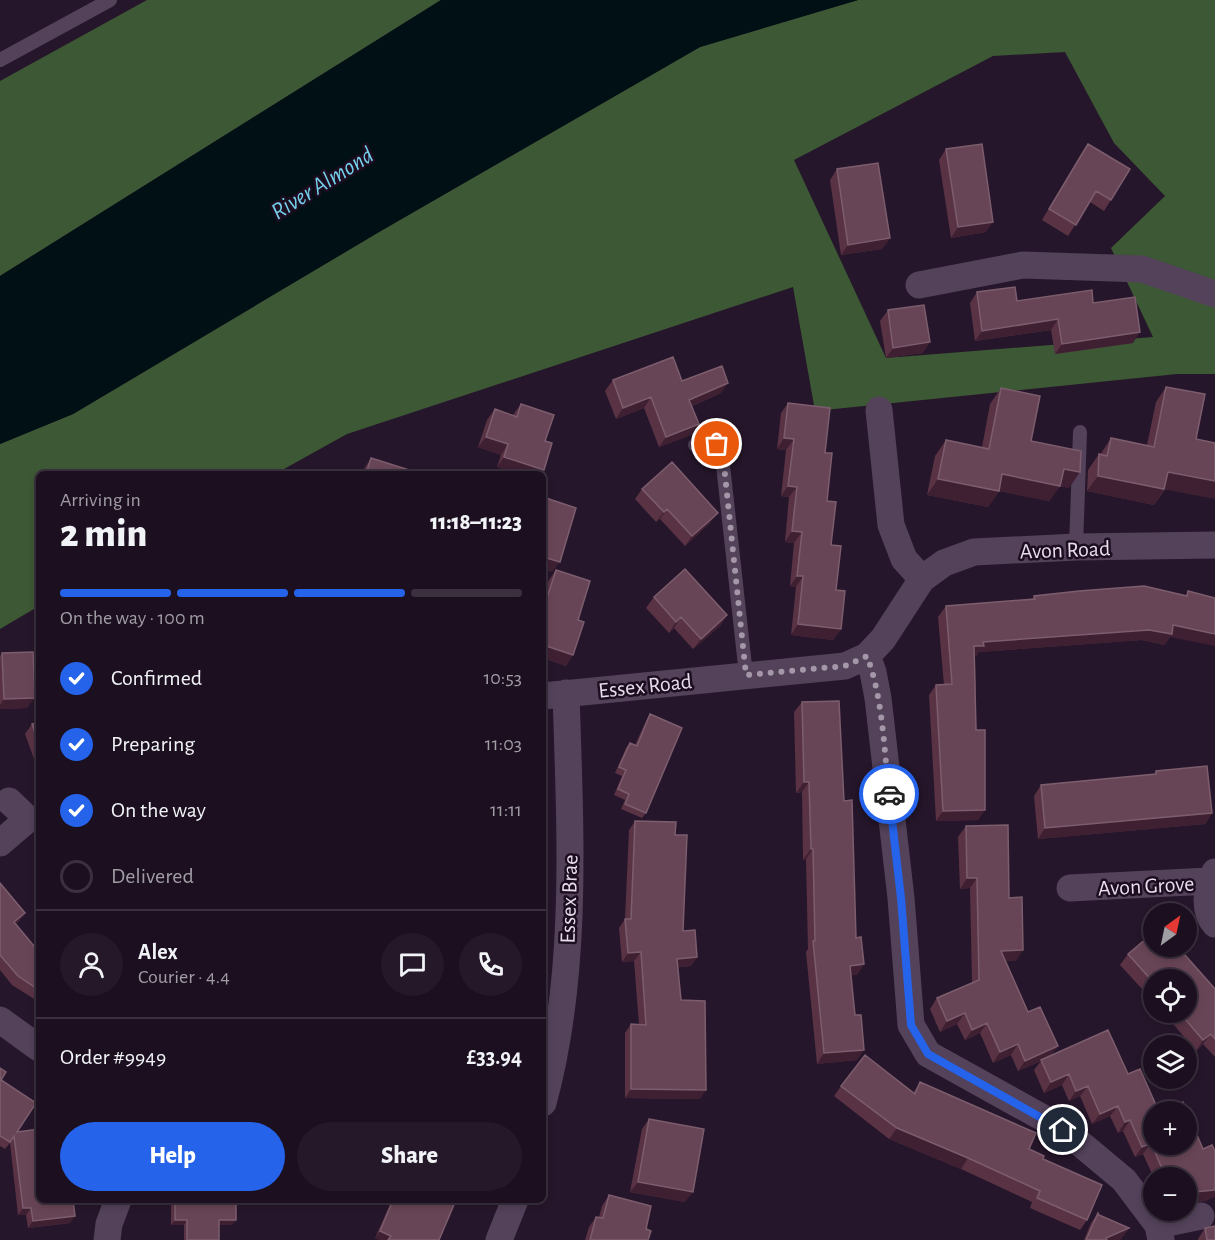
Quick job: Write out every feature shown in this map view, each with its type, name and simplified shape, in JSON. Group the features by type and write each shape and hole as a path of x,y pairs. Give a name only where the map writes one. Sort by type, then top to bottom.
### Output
{"street":[{"path":"920,285 1023,265 1142,269 1215,294"},
{"path":"879,410 891,525 904,559 922,579"},
{"name":"Avon Road","path":"867,656 883,639 922,579 944,563 974,552 1076,547 1215,545"},
{"path":"867,656 878,698 901,898 911,1025 928,1054 1063,1130 1124,1180 1160,1232 1201,1216"},
{"name":"Essex Road","path":"554,694 845,666 867,656"},
{"name":"Essex Brae","path":"546,1092 563,1001 571,869 554,694"},
{"path":"0,843 25,815"},
{"name":"Avon Grove","path":"1080,890 1212,877 1207,898 1210,919 1215,924"},
{"path":"0,1020 36,1046"},
{"path":"107,1240 109,1224 117,1203"},
{"path":"499,1240 514,1203"}],"lane":[{"path":"0,60 110,0"},
{"path":"1076,547 1080,432"},
{"path":"695,445 711,442 721,447 746,675"}],"green space":[{"path":"147,0 441,0 0,276 0,81"},
{"path":"858,0 1215,0 1215,374 1177,374 815,411 793,287 347,434 280,471 36,471 36,608 0,629 0,444 73,414 379,232 700,47","holes":["1065,52 1114,143 1165,196 1111,248 1153,337 886,358 794,160 993,56"]}],"water":[{"name":"River Almond","path":"441,0 858,0 700,47 379,232 73,414 0,444 0,276"}],"building":[{"path":"982,144 993,222 958,227 946,149"},
{"path":"1088,144 1130,169 1111,200 1096,191 1076,225 1049,209"},
{"path":"878,163 890,238 848,245 837,169"},
{"path":"1015,287 1017,301 1092,290 1093,303 1135,297 1140,332 1062,344 1058,319 982,331 977,292"},
{"path":"924,305 930,342 893,348 888,310"},
{"path":"673,357 682,381 722,366 728,383 689,400 699,424 666,437 651,397 623,408 613,380"},
{"path":"1166,387 1205,394 1196,439 1215,443 1215,481 1168,472 1164,489 1098,476 1099,454 1107,456 1111,438 1154,447"},
{"path":"1001,388 1040,396 1031,441 1081,451 1080,472 1064,469 1060,486 1002,474 999,491 938,479 946,440 989,449"},
{"path":"788,403 830,408 825,453 832,453 827,501 836,502 831,545 841,546 836,590 845,591 841,629 798,624 803,576 797,576 802,532 792,531 797,487 788,486 794,439 784,438"},
{"path":"521,404 554,415 545,441 552,443 544,470 504,457 508,444 486,437 495,409 517,417"},
{"path":"371,458 413,471 367,471"},
{"path":"672,462 718,513 692,536 667,509 664,512 642,489"},
{"path":"546,498 576,508 560,562 546,558"},
{"path":"685,569 727,615 701,639 681,617 676,622 654,597"},
{"path":"556,570 590,581 578,620 584,622 573,655 546,646 546,601"},
{"path":"1144,586 1187,596 1188,591 1215,598 1215,634 1173,625 1172,634 1149,630 983,642 984,646 974,646 976,730 985,730 985,810 943,811 936,685 952,684 946,606 1035,599 1034,596"},
{"path":"33,652 35,698 4,699 2,653"},
{"path":"839,701 844,801 852,800 856,938 861,937 864,964 850,966 855,1015 861,1015 864,1050 824,1053 813,941 815,941 813,849 811,849 809,782 804,782 802,702"},
{"path":"650,714 682,728 646,813 625,804 629,794 618,789 626,770 619,767 630,743 637,746"},
{"path":"36,723 36,735 32,724"},
{"path":"1207,766 1212,813 1045,828 1041,785 1156,774 1156,771"},
{"path":"635,821 676,822 675,835 687,835 683,931 695,930 697,957 677,959 681,1000 705,1001 706,1090 631,1089 631,1024 646,1025 641,952 628,953 625,919 631,919"},
{"path":"1008,825 1009,898 1022,897 1023,950 1001,951 1028,1012 1040,1007 1058,1046 1025,1061 1018,1044 1000,1052 987,1023 972,1030 965,1013 947,1021 937,998 979,980 977,878 967,878 966,826"},
{"path":"0,883 25,913 14,922 36,948 36,988 18,976 0,955"},
{"path":"1143,941 1143,957 1187,957 1215,989 1215,1039 1211,1034 1203,1040 1188,1023 1197,1023 1197,969 1143,971 1128,954"},
{"path":"1108,1030 1128,1074 1140,1069 1143,1076 1143,1089 1149,1089 1154,1101 1143,1101 1143,1147 1130,1120 1125,1122 1118,1106 1100,1114 1088,1086 1076,1091 1069,1074 1051,1082 1041,1060"},
{"path":"865,1055 915,1094 920,1082 1036,1133 1029,1149 1044,1156 1043,1159 1102,1185 1087,1220 1037,1198 1040,1191 897,1128 841,1086"},
{"path":"0,1068 6,1072 1,1080 36,1103 17,1132 36,1129 36,1203 73,1203 75,1216 33,1221 31,1208 23,1208 14,1136 10,1142 0,1136"},
{"path":"649,1119 704,1129 693,1192 638,1182"},
{"path":"1197,1135 1203,1149 1212,1145 1215,1151 1215,1190 1197,1192 1197,1167 1161,1167 1156,1155 1197,1155"},
{"path":"609,1195 651,1206 646,1229 651,1231 648,1240 590,1240 596,1217 603,1218"},
{"path":"175,1203 236,1203 236,1220 219,1220 219,1240 187,1240 187,1220 175,1220"},
{"path":"392,1203 455,1203 439,1240 388,1240 391,1236 380,1231"},
{"path":"1098,1213 1129,1228 1106,1238 1107,1240 1086,1240"},
{"path":"1215,1226 1215,1240 1207,1240 1205,1228"}],"way so far":[{"path":"717,444 721,447 723,456 746,675 845,666 867,656 878,698 889,794"}],"route":[{"path":"889,794 901,898 911,1025 928,1054 1063,1130"}]}
